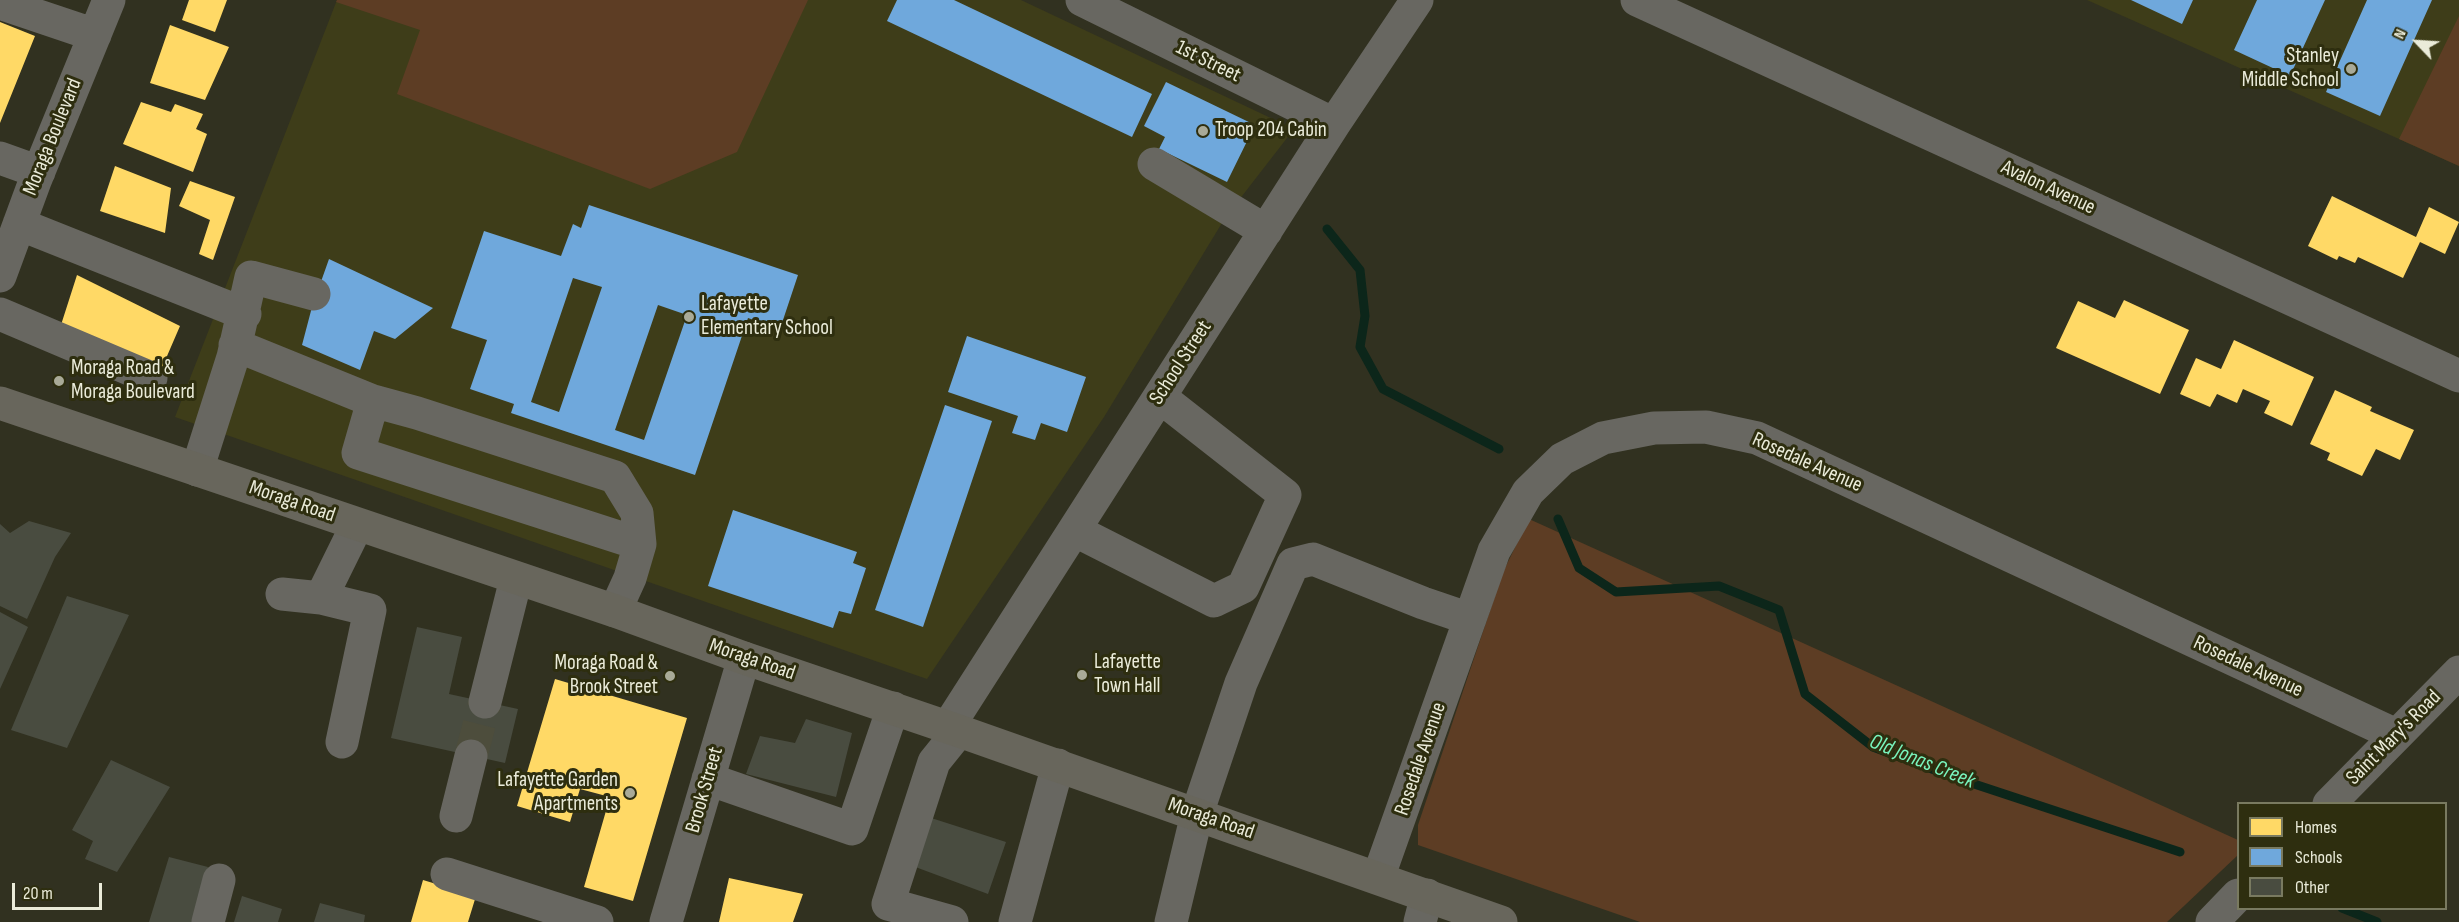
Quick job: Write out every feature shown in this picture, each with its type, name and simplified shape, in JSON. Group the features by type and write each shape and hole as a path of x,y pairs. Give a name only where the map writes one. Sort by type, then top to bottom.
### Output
{"main road":[{"name":"Moraga Road","path":"0,403 615,611 1378,878 1423,909 1501,922"}],"street":[{"name":"Moraga Boulevard","path":"0,276 39,172 109,0"},
{"name":"1st Street","path":"1082,0 1334,124"},
{"name":"School Street","path":"952,922 888,904 934,762 1074,530 1334,124 1417,0"},
{"name":"Avalon Avenue","path":"1637,0 2459,376"},
{"path":"0,3 95,34"},
{"path":"0,158 39,172"},
{"path":"1154,164 1266,231"},
{"path":"19,225 245,314"},
{"path":"197,470 233,357 245,314 251,277 314,294"},
{"path":"0,314 151,378"},
{"path":"235,345 373,402 417,412 615,477 637,513 640,544 630,578 615,611"},
{"path":"1074,530 1214,601 1243,587 1286,495 1160,397"},
{"path":"373,402 358,453 640,544"},
{"name":"Rosedale Avenue","path":"1378,878 1494,551 1528,492 1562,459 1603,438 1654,428 1706,427 1757,438 2396,735"},
{"path":"321,598 357,525"},
{"path":"1172,922 1197,814 1241,684 1293,564 1313,559 1470,619"},
{"path":"485,702 516,579"},
{"path":"282,594 321,598 370,610 342,742"},
{"name":"Brook Street","path":"666,922 744,658"},
{"name":"Saint Mary's Road","path":"2331,802 2459,672"},
{"path":"708,779 852,829 893,708"},
{"path":"456,816 471,756"},
{"path":"1015,922 1058,765"},
{"path":"447,874 597,922"},
{"path":"208,922 219,880"},
{"path":"2212,922 2237,896"}],"shaded area":[{"name":"Lafayette Elementary School","path":"337,0 1021,0 1294,129 1225,218 1104,417 927,679 175,417"},
{"path":"337,0 808,0 737,152 650,189 397,94 420,30 336,2"},
{"name":"Stanley Middle School","path":"2087,0 2459,0 2459,166 2399,139"},
{"path":"2459,16 2459,166 2399,139"},
{"path":"1529,519 2237,840 2237,856 2167,922 1640,922 1418,845 1418,825 1503,572"}],"building: Homes":[{"path":"189,0 227,0 215,32 182,20"},
{"path":"0,22 35,36 0,123"},
{"path":"170,25 229,47 205,100 150,83"},
{"path":"141,102 171,112 175,104 203,114 196,129 207,134 193,172 123,144"},
{"path":"115,166 171,188 165,233 100,211"},
{"path":"190,181 235,197 213,260 199,254 210,220 179,206"},
{"path":"2332,196 2416,237 2429,207 2459,222 2445,254 2420,242 2403,278 2358,257 2355,263 2339,256 2337,260 2308,246"},
{"path":"77,275 180,326 161,370 60,328"},
{"path":"2124,300 2189,330 2160,394 2056,348 2078,301 2115,318"},
{"path":"2234,340 2314,377 2292,426 2264,413 2270,401 2243,389 2237,403 2217,394 2210,407 2180,394 2196,358 2221,369"},
{"path":"2335,390 2372,407 2370,411 2414,430 2400,460 2376,449 2362,476 2327,460 2330,453 2310,444"},
{"name":"Lafayette Garden Apartments","path":"555,679 687,718 633,901 584,887 610,797 580,789 570,822 517,806"},
{"path":"729,878 803,894 793,922 719,922"},
{"path":"423,880 476,896 468,922 411,922"}],"building: Schools":[{"path":"897,0 954,0 1152,94 1132,137 887,21"},
{"path":"2131,0 2193,0 2182,24"},
{"path":"2257,0 2325,0 2290,76 2234,50"},
{"path":"2367,0 2432,0 2380,116 2326,92"},
{"name":"Troop 204 Cabin","path":"1166,82 1255,125 1227,182 1159,149 1165,137 1144,126"},
{"path":"589,205 798,275 780,329 748,318 695,475 511,413 514,404 470,389 487,340 451,328 484,231 561,256 573,224 581,228","holes":["573,278 602,287 559,412 531,402","658,305 687,315 644,440 615,430"]},
{"path":"329,259 433,308 395,339 374,331 360,370 302,345 312,307"},
{"path":"967,336 1086,377 1067,432 1041,423 1035,440 1012,433 1018,416 948,392"},
{"path":"945,405 992,421 923,627 875,610"},
{"path":"733,510 857,552 853,563 866,568 851,614 839,611 833,628 708,586"}],"building: Other":[{"path":"29,521 71,533 55,557 27,619 0,606 0,524 10,533"},
{"path":"67,596 129,615 67,748 11,730"},
{"path":"0,612 28,627 0,689"},
{"path":"417,627 462,637 449,694 518,709 505,763 391,738"},
{"path":"806,719 852,733 836,797 746,774 760,736 795,743"},
{"path":"111,760 170,787 117,872 85,859 93,841 72,830"},
{"path":"925,816 1006,842 988,894 910,865"},
{"path":"169,857 208,867 192,922 149,922"},
{"path":"242,896 282,909 278,922 234,922"},
{"path":"320,903 365,915 364,922 314,922"}],"waterway":[{"name":"Old Jonas Creek","path":"1327,229 1360,270 1365,316 1360,347 1383,389 1499,449"},
{"name":"Old Jonas Creek","path":"1558,519 1579,568 1616,592 1719,586 1779,610 1805,694 1873,747 1956,778 2180,852"},
{"name":"Old Jonas Creek","path":"2347,910 2377,922"}],"tunnel":[{"path":"471,756 485,702"}],"place":[{"name":"Stanley Middle School","path":"2351,69"},
{"name":"Troop 204 Cabin","path":"1203,131"},
{"name":"Lafayette Elementary School","path":"689,317"},
{"name":"Moraga Road & Moraga Boulevard","path":"59,381"},
{"name":"Lafayette Town Hall","path":"1082,675"},
{"name":"Moraga Road & Brook Street","path":"670,676"},
{"name":"Lafayette Garden Apartments","path":"630,793"}]}
